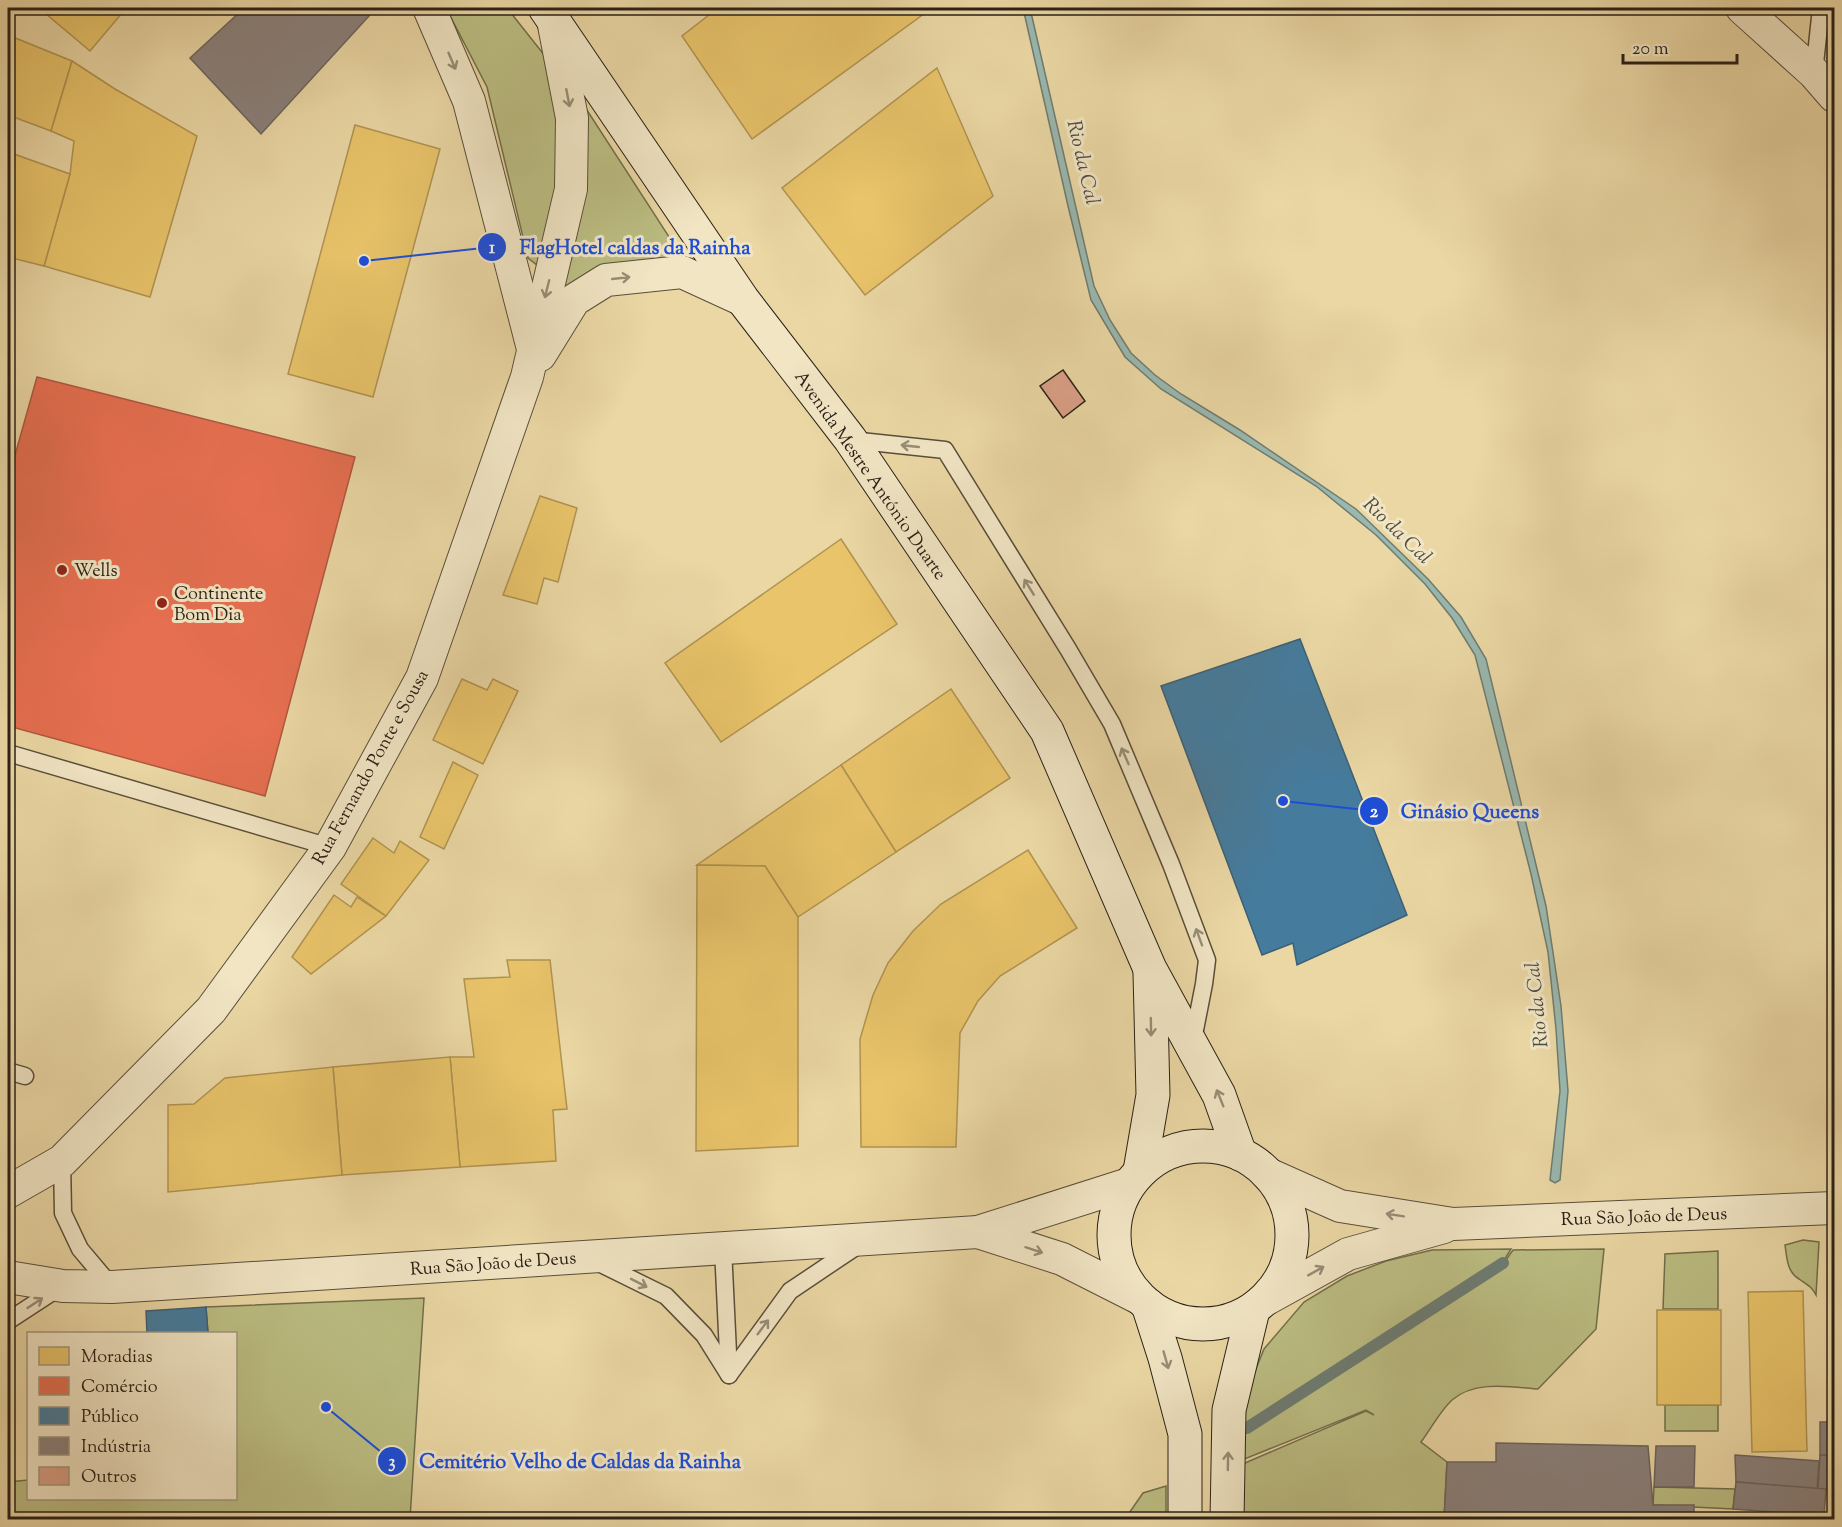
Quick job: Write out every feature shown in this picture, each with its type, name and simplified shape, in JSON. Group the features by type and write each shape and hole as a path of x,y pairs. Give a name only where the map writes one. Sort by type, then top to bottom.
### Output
{"main road":[{"name":"Avenida Mestre António Duarte","path":"549,14 743,300 850,440 1047,731 1150,969 1219,1095 1240,1154"},
{"path":"1135,1178 1153,1095 1150,969"},
{"path":"1227,1520 1229,1410 1259,1305 1285,1271 1292,1237 1291,1220 1278,1187 1266,1173 1240,1154 1222,1148 1186,1147 1154,1160 1135,1178 1121,1199 1115,1216 1113,1234 1115,1251 1128,1283 1143,1301 1167,1317 1184,1323 1201,1325 1219,1323 1235,1319 1259,1305"},
{"path":"1143,1301 1165,1358 1185,1434 1185,1520"}],"street":[{"path":"429,8 469,101 530,362"},
{"path":"1742,8 1814,73 1834,96"},
{"name":"Rua Fernando Ponte e Sousa","path":"8,1192 62,1161 211,1010 330,847 422,678 530,362 571,189 572,118 549,14"},
{"name":"Rua Fernando Ponte e Sousa","path":"530,362 574,300 606,280 682,272 743,300"},
{"path":"1266,1173 1340,1206 1453,1224"},
{"path":"978,1232 1135,1178"},
{"name":"Rua São João de Deus","path":"1453,1224 1834,1208"},
{"path":"1259,1305 1348,1254 1453,1224"},
{"path":"978,1232 1062,1259 1143,1301"},
{"name":"Rua São João de Deus","path":"8,1277 63,1286 112,1287 978,1232"}],"lane":[{"path":"1814,73 1821,8"},
{"path":"850,440 945,450 1112,724 1171,864 1207,960 1192,1044"},
{"path":"8,753 330,847"},
{"path":"8,1071 25,1076"},
{"path":"62,1161 63,1214 80,1249 112,1287"},
{"path":"729,1375 790,1291 868,1239"},
{"path":"723,1248 729,1375"},
{"path":"587,1257 666,1296 704,1335 729,1375"},
{"path":"8,1321 63,1286"}],"green space":[{"path":"446,8 507,8 583,104 684,260 570,291 528,258 487,87"},
{"path":"1803,1240 1819,1242 1816,1295 1809,1286 1792,1273 1787,1260 1785,1245"},
{"path":"1511,1249 1503,1262 1298,1397 1504,1263 1513,1250 1604,1249 1596,1329 1538,1389 1494,1386 1482,1387 1461,1394 1444,1409 1421,1442 1447,1462 1444,1519 1237,1520 1238,1466 1366,1411 1374,1415 1366,1410 1242,1460 1240,1436 1245,1431 1243,1401 1264,1349 1304,1302 1347,1276 1386,1261 1432,1250"},
{"path":"1718,1251 1718,1309 1663,1309 1665,1254"},
{"path":"424,1298 410,1519 8,1519 8,1482 27,1480 27,1500 237,1500 237,1332 208,1332 206,1307"},
{"path":"1665,1405 1718,1405 1718,1431 1665,1431"},
{"path":"1166,1486 1166,1519 1125,1519 1143,1493"},
{"path":"1654,1487 1735,1489 1733,1509 1653,1505"}],"water":[{"path":"1023,8 1030,8 1094,286 1110,320 1131,353 1181,394 1240,430 1356,509 1428,579 1461,617 1486,659 1546,906 1561,1006 1568,1091 1560,1180 1555,1183 1550,1180 1560,1091 1548,952 1531,874 1475,655 1452,618 1425,584 1376,535 1316,486 1161,389 1125,357 1091,300"}],"building: Moradias":[{"path":"39,8 117,8 123,12 90,51"},
{"path":"718,8 932,8 752,139 682,36"},
{"path":"8,35 72,61 51,131 8,115"},
{"path":"72,61 115,89 197,136 150,297 44,266 70,174 74,141 51,131"},
{"path":"937,68 993,196 865,295 782,188"},
{"path":"355,125 440,149 373,397 288,374"},
{"path":"8,146 14,154 70,174 44,266 8,257"},
{"path":"540,496 577,508 558,582 544,578 537,604 503,595"},
{"path":"841,539 897,624 721,742 665,663"},
{"path":"462,679 487,690 493,679 518,691 483,764 433,740"},
{"path":"951,689 1010,778 896,852 841,765"},
{"path":"453,762 478,775 444,849 420,837"},
{"path":"841,765 896,852 798,917 765,866 697,865"},
{"path":"373,838 394,853 400,841 429,860 386,916 341,884"},
{"path":"1028,850 1077,928 1000,976 978,1001 960,1033 956,1147 861,1147 860,1039 873,995 888,963 913,931 941,904"},
{"path":"697,865 765,866 798,917 798,1146 696,1151"},
{"path":"334,895 351,907 357,897 386,916 311,974 292,957"},
{"path":"507,960 550,960 567,1109 553,1110 556,1161 460,1167 450,1057 474,1057 464,979 510,977"},
{"path":"450,1057 460,1167 342,1175 333,1067"},
{"path":"333,1067 342,1175 168,1192 168,1105 194,1104 225,1078"},
{"path":"1803,1291 1807,1451 1752,1452 1748,1292"},
{"path":"1829,1302 1834,1302 1834,1407 1829,1407"},
{"path":"1657,1310 1721,1310 1721,1405 1657,1405"}],"building: Comércio":[{"name":"Continente Bom Dia","path":"37,377 355,457 265,796 8,726 8,480"}],"building: Público":[{"path":"1300,639 1407,915 1297,965 1293,943 1262,955 1161,686"},
{"path":"206,1307 208,1332 147,1332 146,1311"}],"building: Indústria":[{"path":"241,8 362,8 369,16 261,134 190,58 243,9"},
{"path":"1820,1422 1834,1422 1834,1456 1820,1455"},
{"path":"1496,1443 1648,1446 1653,1505 1694,1505 1694,1520 1444,1520 1447,1462 1496,1462"},
{"path":"1656,1446 1695,1446 1694,1487 1654,1487"},
{"path":"1735,1455 1819,1461 1817,1489 1736,1482"},
{"path":"1820,1455 1834,1456 1834,1490 1818,1490"},
{"path":"1736,1482 1826,1489 1824,1516 1733,1509"}],"building: Outros":[{"path":"1063,370 1085,401 1063,418 1040,386"}],"waterway":[{"path":"1247,1428 1503,1263"}],"place":[{"name":"FlagHotel caldas da Rainha","path":"364,261"},
{"name":"Wells","path":"62,570"},
{"name":"Continente Bom Dia","path":"162,603"},
{"name":"Ginásio Queens","path":"1283,801"},
{"name":"Cemitério Velho de Caldas da Rainha","path":"326,1407"}],"water label":[{"name":"Rio da Cal","path":"1084,162"},
{"name":"Rio da Cal","path":"1398,530"},
{"name":"Rio da Cal","path":"1536,1005"}]}
